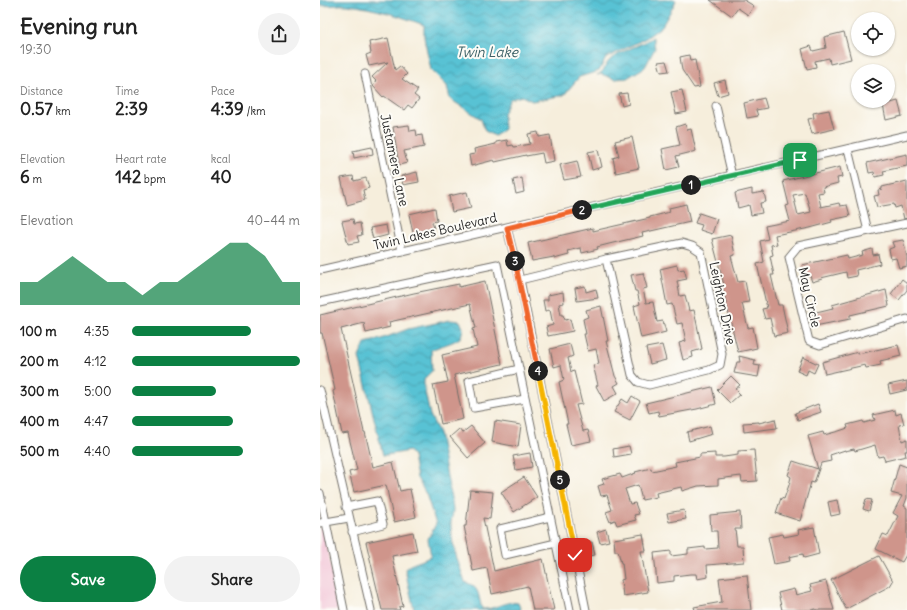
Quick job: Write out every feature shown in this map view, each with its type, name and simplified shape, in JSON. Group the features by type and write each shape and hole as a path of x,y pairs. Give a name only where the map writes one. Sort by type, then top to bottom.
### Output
{"street":[{"name":"Justamere Lane","path":"365,74 402,251"},
{"path":"716,106 732,176"},
{"name":"Twin Lakes Boulevard","path":"320,270 907,136"},
{"path":"848,149 868,231"},
{"name":"May Circle","path":"907,223 798,246 788,257 809,341 820,345 907,319"},
{"path":"507,228 520,280 586,610"},
{"name":"Leighton Drive","path":"520,280 606,259 682,243 692,246 701,252 722,354 720,365 709,370 649,385 638,382 632,375 606,259"},
{"path":"320,302 497,264 570,610"},
{"path":"519,369 469,381 474,408 525,399"},
{"path":"320,390 346,508 371,610"},
{"path":"320,493 323,522 344,610"},
{"path":"346,508 377,501 383,524 352,532"},
{"path":"550,517 500,529 505,555 556,544"},
{"path":"323,522 349,518"}],"shaded area":[{"path":"323,526 340,610 320,610 320,527"}],"water":[{"name":"Twin Lake","path":"320,0 676,0 662,26 646,38 606,58 599,71 579,77 564,95 532,101 522,96 510,99 503,114 504,129 495,136 485,131 481,119 450,99 447,86 431,70 424,37 424,25 377,10 358,6 320,6"},
{"path":"653,37 655,48 645,67 627,78 615,79 601,74 597,75 603,71 607,63 613,58"},
{"path":"450,320 460,321 463,328 461,337 431,350 432,371 424,379 424,387 430,415 439,433 453,509 451,525 454,549 465,582 473,586 478,592 482,609 492,608 513,602 518,603 521,610 414,610 405,569 431,556 428,539 436,524 426,494 417,478 413,456 409,451 383,455 359,357 365,343 408,329"}],"building":[{"path":"710,0 744,0 754,6 748,15 738,8 732,16"},
{"path":"844,32 851,59 830,64 829,58 815,61 816,67 807,69 802,49 811,46 813,51 826,48 824,37"},
{"path":"388,38 395,70 400,66 407,74 402,79 418,90 414,95 419,99 412,108 408,105 404,110 384,96 383,97 373,86 376,81 372,77 388,62 369,66 366,55 371,53 369,42"},
{"path":"689,55 690,61 695,60 700,87 694,88 682,70 680,57"},
{"path":"666,61 669,71 661,72 658,62"},
{"path":"725,80 728,93 718,96 714,83"},
{"path":"682,90 687,112 676,114 671,92"},
{"path":"627,93 629,104 622,106 619,94"},
{"path":"764,98 767,108 756,110 758,116 747,118 744,103"},
{"path":"898,101 902,116 886,120 884,108 895,108 895,102"},
{"path":"829,110 834,129 812,134 808,119 814,118 813,113"},
{"path":"685,124 687,130 691,129 696,151 676,156 679,167 666,170 662,149 680,145 676,127"},
{"path":"409,125 410,131 416,130 417,136 422,135 424,147 404,151 407,163 399,165 393,127"},
{"path":"538,132 539,137 550,135 554,161 544,163 542,153 495,162 494,160 471,166 469,155 475,154 474,149 507,140 508,146 513,145 514,147 530,144 528,134"},
{"path":"632,137 639,168 616,173 613,158 619,156 615,141"},
{"path":"372,147 373,154 354,158 353,151"},
{"path":"598,150 602,167 592,170 588,152"},
{"path":"907,154 907,166 883,171 884,175 875,177 874,172 869,173 867,163"},
{"path":"577,161 581,177 564,180 560,165"},
{"path":"840,167 842,177 837,178 838,183 823,187 824,192 818,193 821,207 839,203 840,206 847,205 850,216 831,220 832,222 810,228 775,235 777,244 771,245 773,255 770,256 774,275 771,275 778,305 782,305 788,333 774,336 770,318 765,319 762,309 767,308 757,264 764,262 760,241 768,239 765,226 790,221 786,206 789,205 783,181","holes":["805,193 811,212 798,215 793,195"]},
{"path":"417,172 419,182 403,185 401,176"},
{"path":"353,176 354,181 366,178 369,188 363,190 365,200 347,205 341,178"},
{"path":"522,178 524,192 516,194 513,180"},
{"path":"907,181 907,218 904,219 901,206 895,208 894,204 877,207 874,196 879,195 878,190 882,189 882,187"},
{"path":"752,189 752,194 764,192 766,202 760,203 762,213 751,215 749,205 738,208 735,193"},
{"path":"467,192 471,208 452,212 449,196"},
{"path":"686,204 690,222 642,233 643,236 597,247 598,249 582,253 581,248 568,251 569,255 554,259 554,257 532,261 528,243 593,228 593,231 650,218 670,212 669,208"},
{"path":"435,208 437,221 432,222 434,228 413,233 409,214"},
{"path":"699,213 717,219 712,234 700,230 702,225 695,223"},
{"path":"353,219 354,224 360,223 362,235 357,236 359,242 348,244 342,221"},
{"path":"386,225 388,235 373,239 370,228"},
{"path":"731,235 735,255 731,256 738,282 745,281 749,302 742,303 748,328 753,327 757,348 738,352 722,286 724,285 712,239"},
{"path":"903,240 907,257 907,266 899,268 896,258 891,259 889,249 894,247 892,242"},
{"path":"872,249 873,255 878,254 880,264 856,270 857,276 847,278 846,272 821,278 822,279 812,282 810,276 805,277 802,265 847,255 848,259 863,255 862,252"},
{"path":"677,265 678,270 684,269 687,279 677,281 680,296 685,295 689,311 694,310 702,349 692,352 693,357 683,360 679,343 686,341 682,323 677,324 672,304 667,305 660,269"},
{"path":"643,273 647,288 643,289 646,303 653,302 657,322 663,321 666,332 641,338 634,306 640,304 631,275"},
{"path":"902,279 907,283 907,290 899,300 891,294"},
{"path":"485,281 502,364 454,375 463,419 441,424 433,385 448,382 442,355 477,347 473,329 476,328 470,304 389,322 390,327 366,333 364,323 341,329 373,467 393,462 400,491 410,489 416,517 394,522 386,485 354,492 349,472 357,470 348,433 342,434 333,391 335,390 322,333 320,333 320,315 414,293 459,284 459,287"},
{"path":"585,286 586,292 596,289 598,298 577,301 575,288"},
{"path":"886,290 889,306 850,315 850,319 815,326 812,313 833,308 832,305"},
{"path":"563,292 564,303 559,304 561,315 563,315 565,320 570,319 573,331 548,336 546,327 553,325 550,310 545,311 543,300 548,300 548,295"},
{"path":"601,306 608,341 606,341 615,376 619,383 614,386 618,393 604,401 596,386 598,385 593,365 599,364 596,349 588,351 584,334 586,334 583,319 588,317 586,310"},
{"path":"570,344 573,356 568,358 571,372 574,371 582,404 576,405 583,431 588,430 591,441 571,445 559,382 564,380 561,365 554,367 550,349"},
{"path":"662,345 666,360 650,364 646,348"},
{"path":"898,345 901,356 880,361 881,365 866,368 865,365 825,374 822,362 858,352 858,354"},
{"path":"739,356 755,360 754,365 760,366 758,377 734,373 737,362 740,362"},
{"path":"803,357 818,364 814,373 808,370 806,375 797,371"},
{"path":"731,376 740,385 735,389 740,394 730,403 717,390"},
{"path":"907,381 907,390 890,394 888,385"},
{"path":"712,387 716,404 659,416 658,411 649,413 646,403"},
{"path":"632,396 640,401 630,420 614,412 622,399 628,403"},
{"path":"818,404 821,412 798,420 795,413"},
{"path":"895,410 896,415 901,413 904,424 899,425 902,441 907,439 907,451 905,451 906,456 885,461 883,456 878,457 875,445 855,451 854,449 845,450 830,455 831,461 821,463 814,483 811,482 800,521 776,513 781,498 784,499 789,485 791,477 788,475 793,461 818,469 808,436 823,432 824,435 839,431 848,428 847,425 875,420 873,415"},
{"path":"775,419 777,428 744,432 743,423 759,423"},
{"path":"495,421 521,425 518,447 492,442"},
{"path":"471,426 485,443 468,458 450,437 459,429 462,433"},
{"path":"710,426 712,434 689,441 687,432"},
{"path":"629,446 631,454 614,457 613,449"},
{"path":"754,450 757,481 742,482 741,476 718,479 718,485 698,486 682,491 681,487 656,493 657,497 642,500 638,485 625,489 630,504 635,503 639,514 634,515 636,520 617,525 615,520 610,522 606,512 612,510 607,495 601,496 598,486 604,484 602,479 620,474 622,478 636,473 635,472 651,468 652,471 676,466 675,462 700,457 700,454 715,453 715,457 724,457 738,455 738,451"},
{"path":"530,453 532,467 516,470 513,456"},
{"path":"899,464 907,467 907,498 904,506 907,508 907,553 902,562 876,549 883,534 888,536 898,516 893,513 902,496 891,493"},
{"path":"524,477 537,497 514,512 501,492"},
{"path":"470,490 493,492 490,519 483,518 494,571 543,559 554,610 533,610 528,586 492,594 487,568 473,571 464,526 466,526"},
{"path":"866,499 872,500 869,511 863,509"},
{"path":"837,500 840,514 831,516 828,502"},
{"path":"684,510 686,519 669,522 667,513"},
{"path":"740,512 741,529 735,529 737,546 743,546 744,562 707,565 708,577 697,579 696,574 690,574 674,576 674,581 657,583 654,553 671,551 671,556 688,554 688,549 705,547 705,549 718,548 717,531 711,531 710,515"},
{"path":"814,527 819,554 804,558 803,554 789,557 790,561 774,564 768,537 783,534 784,537 799,534 798,530"},
{"path":"606,529 609,541 600,543 597,532"},
{"path":"413,532 417,551 392,556 403,606 399,607 400,610 382,610 366,542"},
{"path":"643,534 646,551 641,551 648,592 623,596 621,580 624,579 622,563 618,551 615,551 614,539"},
{"path":"592,542 595,555 589,556 586,543"},
{"path":"879,556 893,581 890,586 846,609 831,580"},
{"path":"747,575 751,610 695,610 694,607 722,602 719,578"},
{"path":"826,581 834,610 782,610 778,593 794,589 796,595 812,591 810,585"}],"route":[{"path":"575,555 520,280 507,228 800,160"}]}
